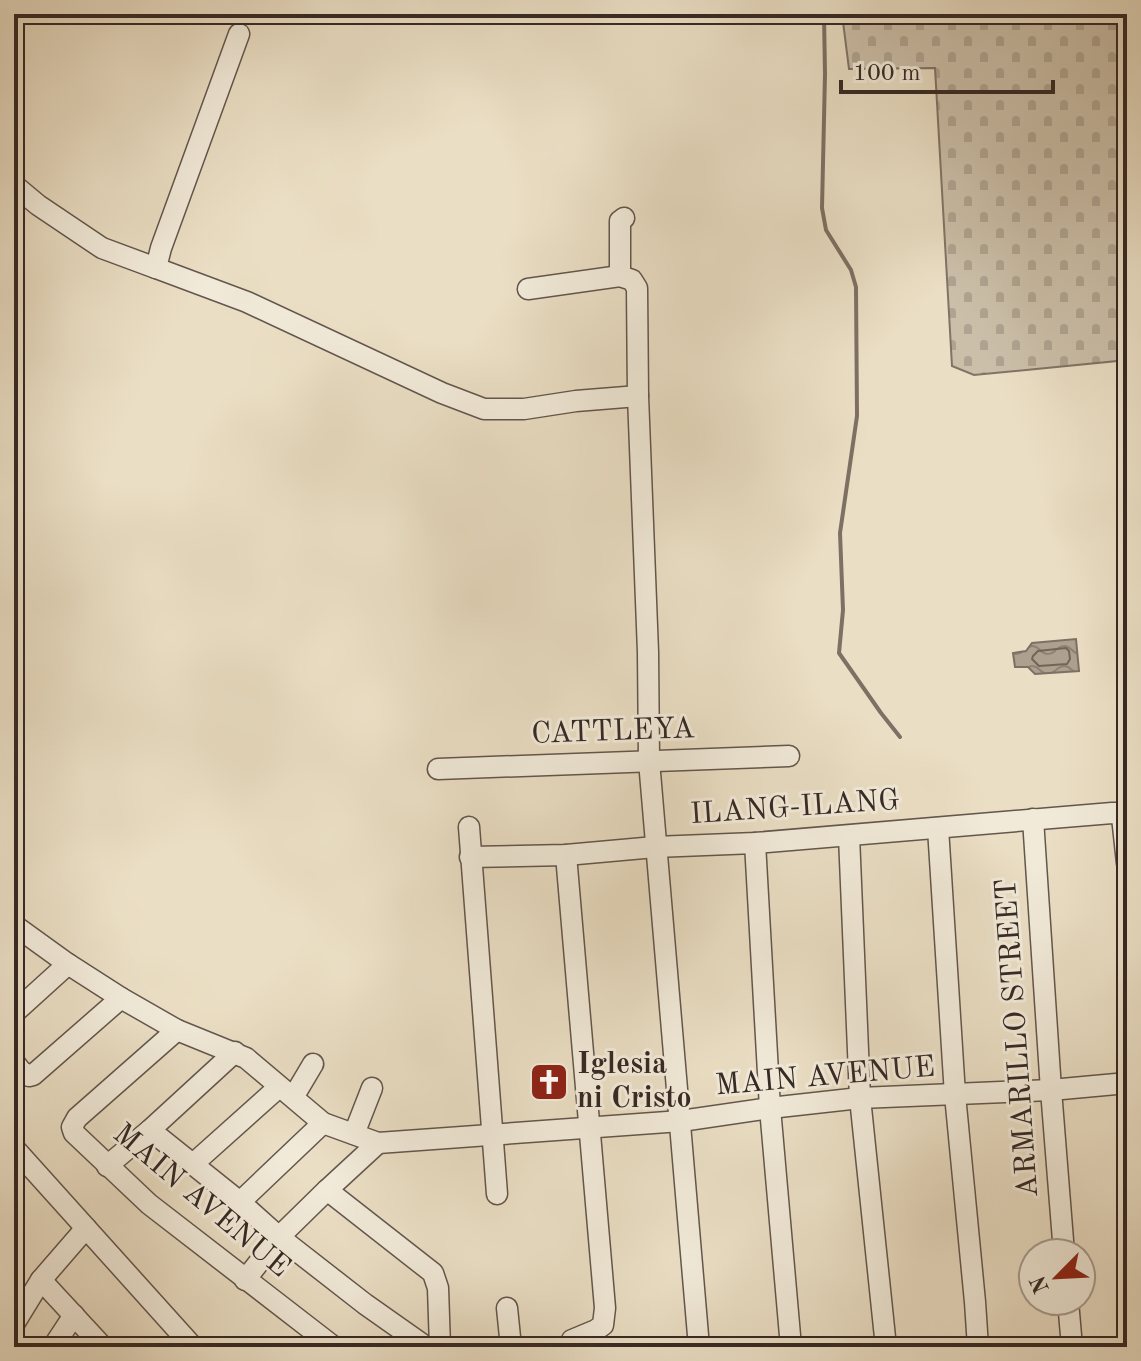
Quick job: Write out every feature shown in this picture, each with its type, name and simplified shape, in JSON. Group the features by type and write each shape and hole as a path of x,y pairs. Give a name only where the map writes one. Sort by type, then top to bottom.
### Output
{"street":[{"path":"156,268 239,34"},
{"path":"14,185 102,248 247,302 442,393 484,409 524,409 638,396"},
{"path":"620,276 620,221 624,218"},
{"path":"528,289 620,276 632,280 637,288 649,761 699,1347"},
{"name":"CATTLEYA","path":"438,769 789,756"},
{"name":"ILANG-ILANG","path":"470,857 566,855 755,843 1119,813 1127,863"},
{"name":"ARMARILLO STREET","path":"1033,819 1063,1237"},
{"path":"469,827 497,1194"},
{"path":"938,828 955,1095 978,1347"},
{"path":"849,836 860,1098 886,1347"},
{"path":"755,843 770,1108 791,1347"},
{"path":"566,855 605,1319 596,1330 572,1340 570,1347"},
{"name":"MAIN AVENUE","path":"16,930 177,1030 235,1052 261,1069 323,1123 378,1143 681,1121 860,1098 1051,1090 1127,1083"},
{"path":"14,1013 68,964"},
{"path":"14,1062 21,1071 33,1075 121,998"},
{"name":"MAIN AVENUE","path":"177,1030 73,1122 74,1133 149,1204 334,1347"},
{"path":"107,1166 235,1052"},
{"path":"193,1164 287,1092 313,1064"},
{"path":"354,1134 372,1088"},
{"path":"240,1202 323,1123"},
{"path":"150,1130 279,1237 426,1347"},
{"path":"245,1280 279,1237 378,1143"},
{"path":"14,1148 193,1347"},
{"path":"327,1190 433,1273 438,1288 440,1347"},
{"path":"14,1324 41,1280 86,1228"},
{"path":"41,1280 103,1347"},
{"path":"507,1308 511,1347"},
{"path":"53,1347 74,1315"},
{"path":"1069,1317 1072,1347"}],"green space":[{"path":"842,14 1127,14 1127,360 974,375 952,366 935,68 849,69"}],"water":[{"path":"1076,639 1079,671 1035,674 1028,667 1015,667 1013,653 1026,651 1032,643"}],"waterway":[{"path":"824,14 822,208 826,230 851,270 856,287 857,416 840,533 843,610 839,653 900,737"}],"place":[{"name":"Iglesia ni Cristo","path":"549,1082"}]}
